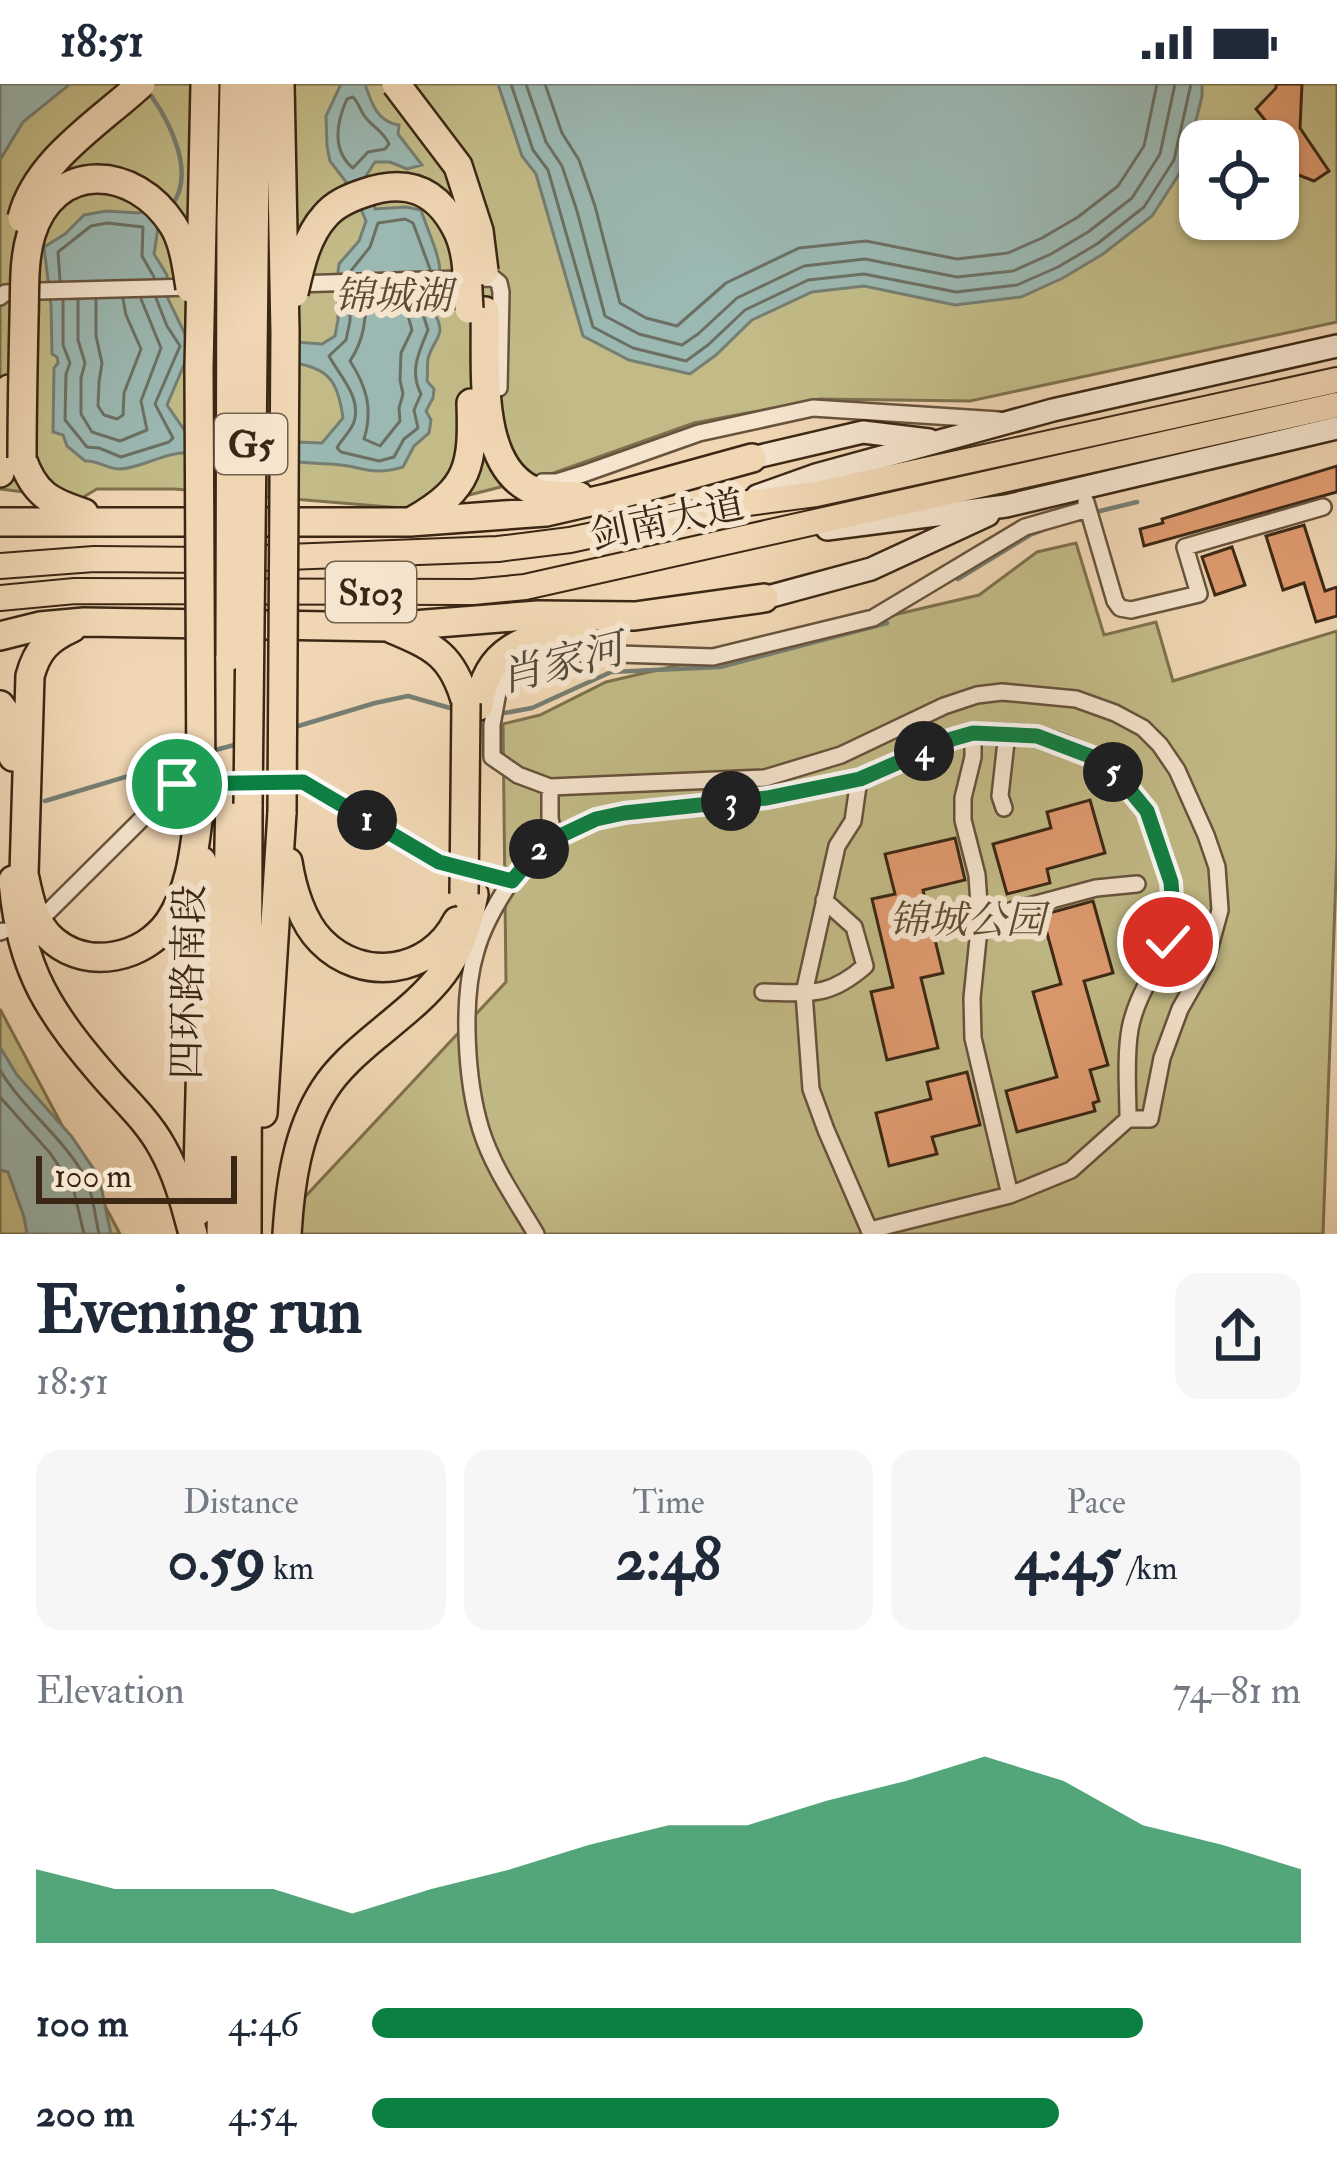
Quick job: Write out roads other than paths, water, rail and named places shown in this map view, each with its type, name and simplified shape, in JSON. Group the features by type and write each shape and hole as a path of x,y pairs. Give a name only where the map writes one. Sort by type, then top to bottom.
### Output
{"highway":[{"path":"111,522 56,504 11,466 6,444 13,254 24,208 43,176 141,84"},
{"path":"195,1234 204,934 199,368 205,84"},
{"name":"四环路南段","path":"234,84 230,245 250,1234"},
{"name":"四环路南段","path":"220,1234 239,801 256,84"},
{"path":"250,1234 267,1069 282,812 285,332 280,84"},
{"path":"396,84 458,166 479,231 472,443 463,480 441,505 410,522"},
{"path":"11,466 25,266 32,233 50,200 75,182 102,177 134,186 175,228 188,271 199,368"},
{"path":"285,332 304,252 323,218 346,199 398,184 421,191 442,206 465,253 477,310 489,427 498,454 517,480 540,493 607,498"},
{"name":"剑南大道","path":"0,566 94,559 208,560 498,549 570,540 733,505 816,494 1337,380"},
{"name":"剑南大道","path":"0,598 75,591 473,592 525,587 1337,404"},
{"path":"0,522 410,522 546,512 752,458"},
{"path":"287,1234 291,1183 301,1142 324,1089 355,1054 438,980 464,938 481,692 492,667 518,643 546,634 764,598"},
{"path":"0,636 83,622 388,628 538,615 635,616"},
{"path":"83,622 49,638 31,676 24,874 38,921 53,940 73,952 101,958 120,956 157,936 182,899 201,796"},
{"path":"388,628 431,646 451,664 483,710"},
{"path":"0,705 13,735 16,918 32,973 69,1036 163,1148 180,1183 195,1234"},
{"path":"282,812 291,880 306,918 317,938 354,963 390,969 425,956 451,932 469,894"}],"main road":[{"path":"733,505 816,475 1014,421 1337,346"},
{"path":"737,541 1085,498 1337,428"},
{"path":"752,458 863,432 941,441"},
{"path":"764,598 871,569 1006,506"}],"street":[{"path":"0,297 39,291 493,278 499,283 498,406 504,448 523,474 544,483 699,433 813,407 1014,421"},
{"path":"860,779 853,821 837,847 804,993 812,1089 870,1232 1010,1195 1071,1169 1128,1120 1150,1119 1162,1058 1180,1009 1205,964 1220,910 1216,867 1206,835 1177,770 1160,745 1115,713 1076,699 1002,692 944,706 841,755 765,778 550,787 492,758 483,710 511,670 544,656 713,657 873,618 1025,527 1085,498 1115,601 1120,608 1131,610 1199,594 1185,547 1323,507"},
{"path":"536,1234 493,1161 476,1108 468,1057 476,951 512,881 543,844 596,819 624,813 767,798 860,779 973,733 1037,736 1095,758 1120,778 1147,811 1171,882 1173,911 1168,942 1140,994 1130,1031 1128,1120"},
{"path":"973,733 973,758 963,798 980,919 973,1038 1010,1195"},
{"path":"1004,808 1000,796 1007,733"},
{"path":"42,918 177,784 303,782 439,862 512,881"},
{"path":"550,787 554,838"},
{"path":"980,919 1096,888 1137,884"},
{"path":"763,992 822,992 844,984 865,966 854,927 824,900"}],"water":[{"path":"0,84 70,84 23,122 0,160"},
{"path":"341,84 365,84 376,110 399,125 398,134 422,165 407,169 375,162 366,176 375,209 421,210 438,259 440,281 433,311 440,332 428,362 427,381 434,389 426,411 431,420 429,433 414,446 403,467 382,471 191,453 120,469 85,461 67,446 63,435 53,432 54,368 58,363 52,354 44,247 84,215 139,213 155,205 172,211 158,228 154,254 167,275 168,299 185,334 322,344 335,336 339,264 359,241 366,221 353,191 330,161 326,116","holes":["280,359 317,369 336,390 343,418 322,443 190,438 167,405 186,360"]},
{"name":"锦城湖","path":"498,84 1202,84 1196,120 1179,120 1179,174 1152,216 1063,278 1021,297 955,305 864,286 812,292 752,320 690,374 629,360 583,336 536,174 522,156"},
{"path":"0,1047 99,1177 111,1234 27,1234 8,1172 0,1170"}],"waterway":[{"path":"150,94 172,133 181,163 182,178 172,205"},
{"name":"肖家河","path":"1100,511 1137,502"},
{"name":"肖家河","path":"958,579 1051,527"},
{"name":"肖家河","path":"499,714 532,708 611,672 720,667 887,623"},
{"name":"肖家河","path":"295,727 408,696 457,710"},
{"name":"肖家河","path":"208,752 238,744"},
{"name":"肖家河","path":"45,801 192,757"}],"park label":[{"name":"锦城公园","path":"967,919"}]}
